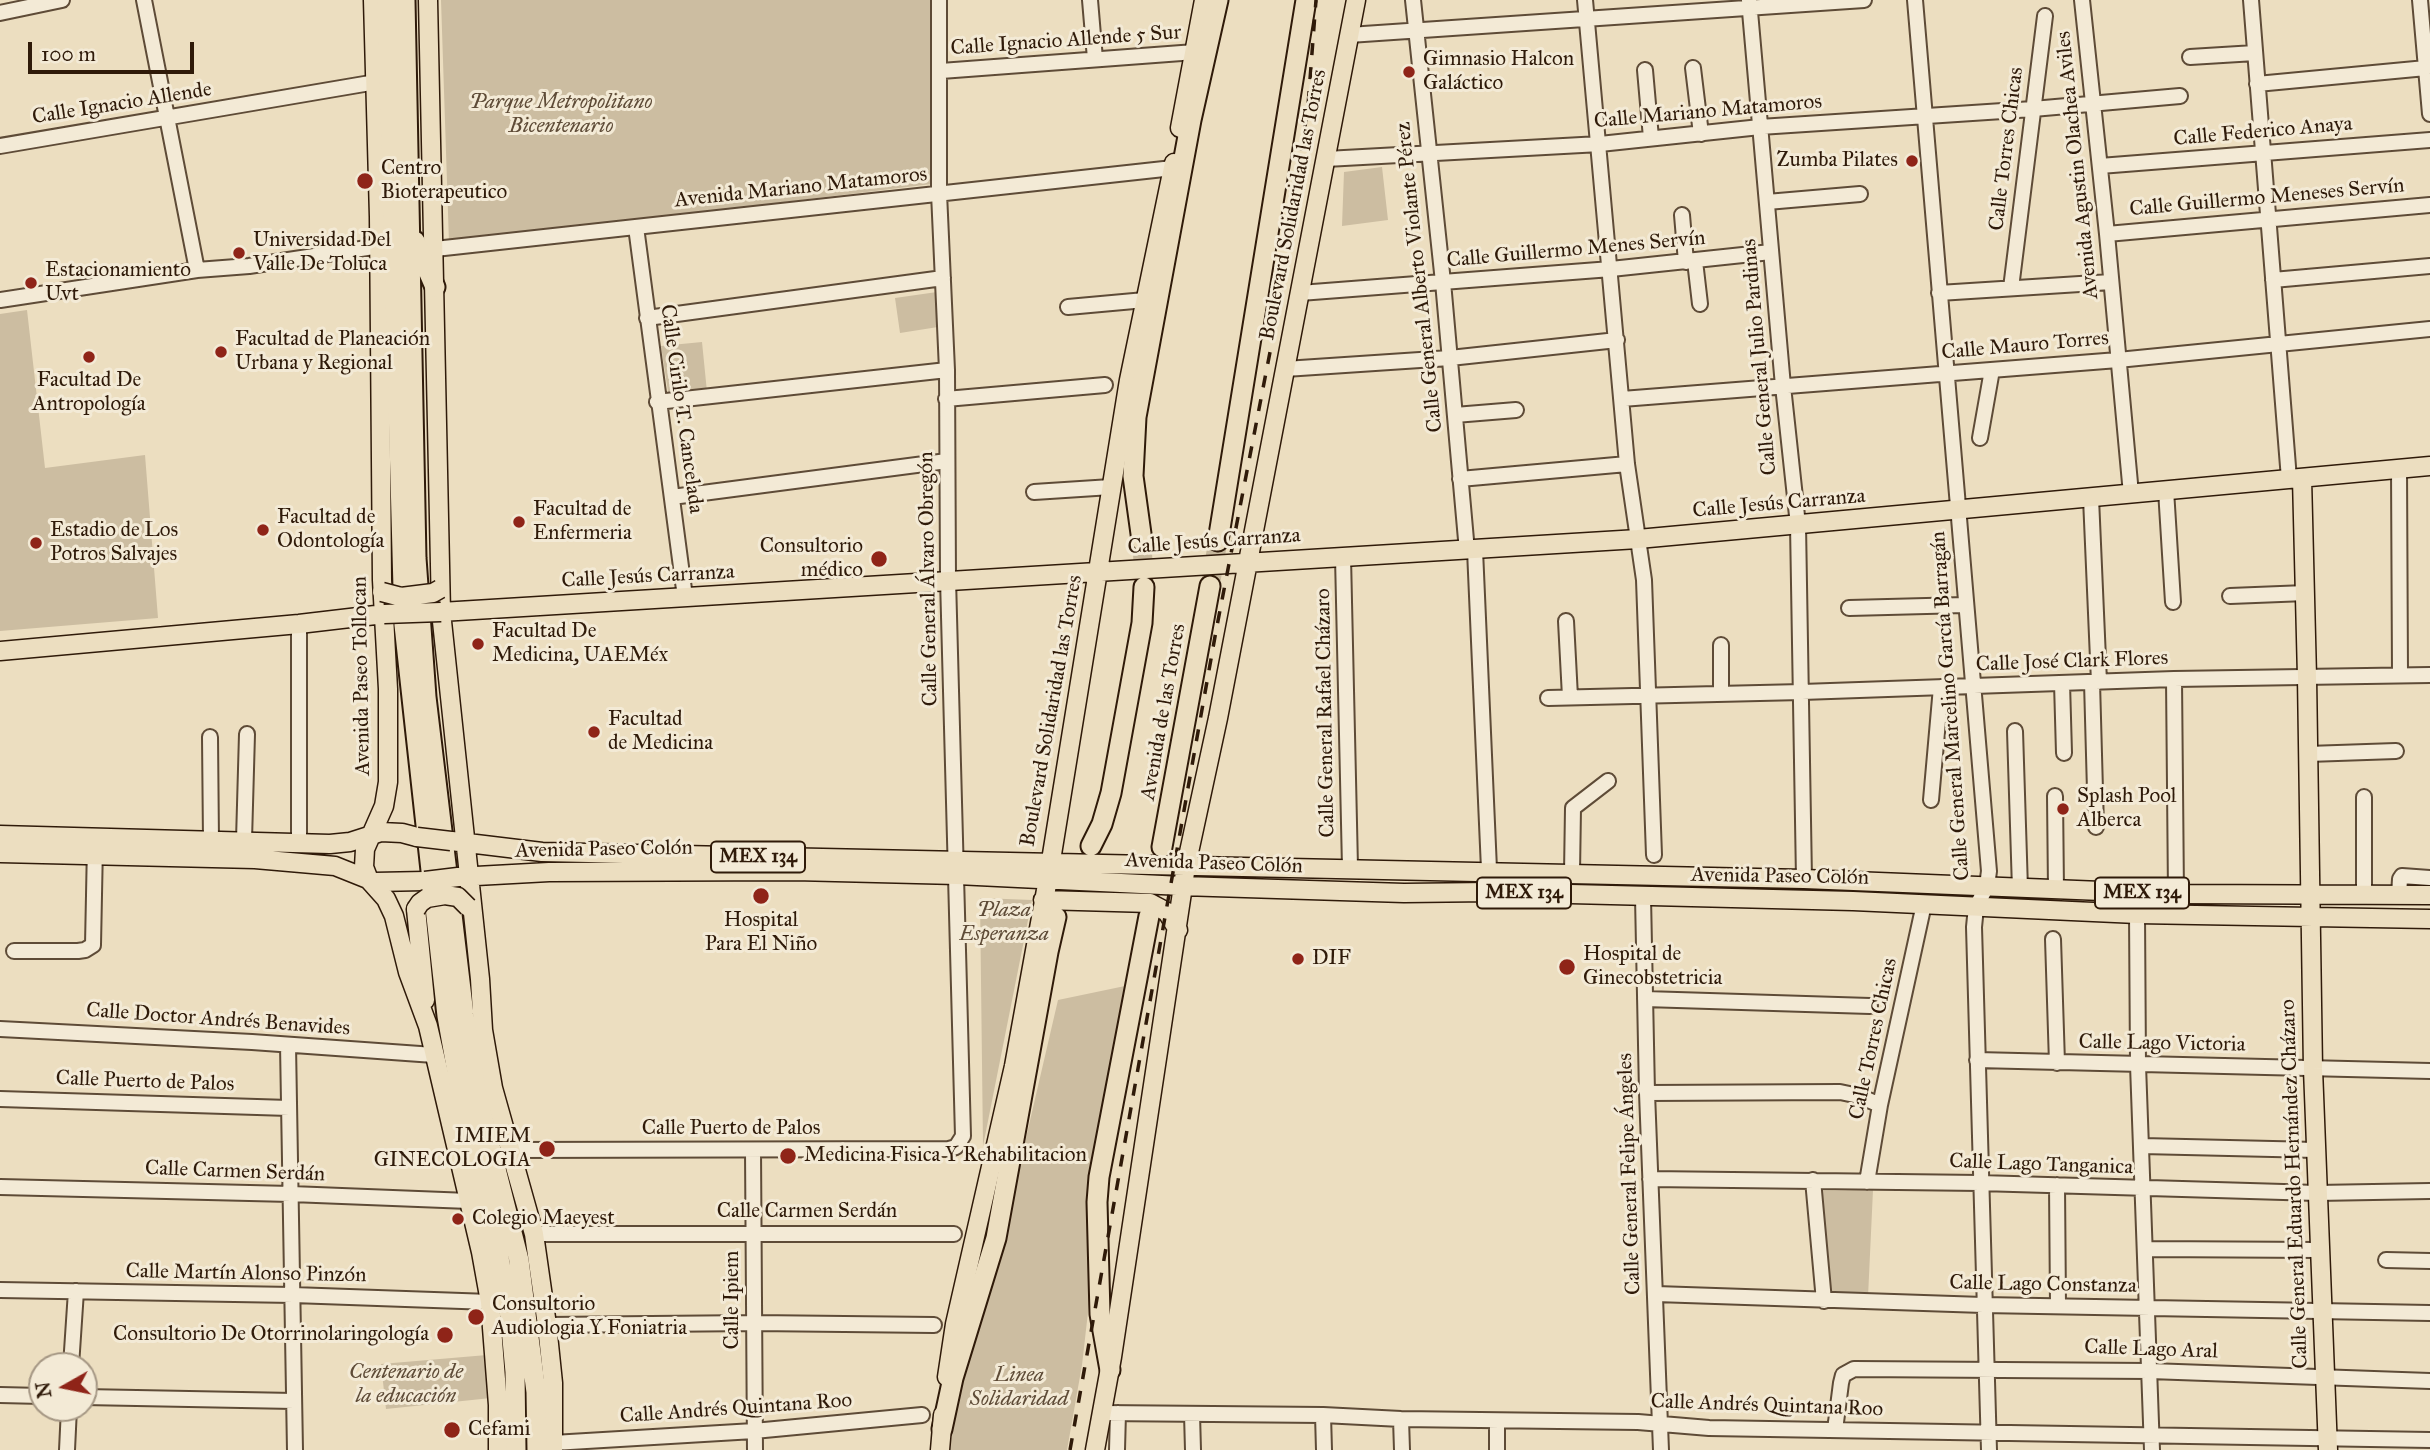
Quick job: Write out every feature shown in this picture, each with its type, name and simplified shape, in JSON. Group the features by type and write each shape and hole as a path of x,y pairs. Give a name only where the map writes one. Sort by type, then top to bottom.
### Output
{"highway":[{"name":"Avenida Paseo Tollocan","path":"387,0 404,625 447,1016 460,1090 510,1317 515,1372 516,1450"},
{"path":"405,0 416,558 426,697 476,1090 521,1271 536,1392 548,1448"},
{"path":"1142,541 1133,475 1136,417 1191,120 1218,0"},
{"name":"Boulevard Solidaridad las Torres","path":"1218,541 1306,0"},
{"path":"379,217 393,187"},
{"path":"411,231 435,287"},
{"name":"Avenida de las Torres","path":"1162,847 1210,586"},
{"name":"Avenida de las Torres","path":"1091,846 1102,824 1111,793 1142,622 1144,587"},
{"name":"Boulevard Solidaridad las Torres","path":"1110,1370 1100,1314 1097,1202 1099,1177 1149,916"},
{"name":"Boulevard Solidaridad las Torres","path":"942,1429 953,1378 996,1237 1056,917"}],"main road":[{"name":"Avenida Paseo Tollocan","path":"369,880 363,858 384,806 388,782 388,689 383,592 380,246 373,0"},
{"path":"428,0 440,589 458,842 493,1088 534,1234 553,1383 548,1448"},
{"name":"Boulevard Solidaridad las Torres","path":"940,1450 946,1380 956,1324 1014,1066 1099,573 1111,487 1204,0"},
{"name":"Boulevard Solidaridad las Torres","path":"1095,1450 1110,1413 1110,1370 1178,930 1182,886 1218,718 1356,0"},
{"name":"Calle Jesús Carranza","path":"0,650 384,614 1638,539 2430,466"},
{"name":"Calle General Eduardo Hernández Cházaro","path":"2295,478 2306,593 2313,1069 2328,1444"},
{"path":"383,592 401,597 440,589"},
{"name":"Avenida Paseo Colón","path":"8,844 95,836 340,843 372,834 402,833 542,852 795,865 1049,871 1186,866 1350,867 1854,880 2176,894 2430,895"},
{"name":"Avenida Paseo Colón","path":"8,844 95,857 256,859 335,866 369,880 382,882 548,872 795,865"},
{"path":"1404,870 1404,893"},
{"name":"Avenida Paseo Colón","path":"1049,871 1182,886 1853,901 2137,914 2430,919"},
{"path":"369,880 386,898 394,916 408,972 428,1026"},
{"path":"1853,901 1854,880"},
{"path":"483,1030 474,1002 468,907 458,897 445,895 426,898 415,909 428,1026 490,1302 498,1405 498,1450"},
{"path":"1043,900 1141,901 1167,912 1178,930"}],"street":[{"path":"0,13 62,0"},
{"path":"144,0 197,270"},
{"name":"Calle General Álvaro Obregón","path":"939,0 939,193 947,370 948,579 964,1125 961,1143 949,1149"},
{"path":"1090,0 1094,60"},
{"name":"Calle General Alberto Violante Pérez","path":"1413,0 1443,282 1460,478 1471,550 1490,892"},
{"path":"1585,0 1627,464 1644,580 1654,855"},
{"path":"1349,35 1587,19 1749,4 1864,0"},
{"name":"Calle General Marcelino García Barragán","path":"1914,0 1989,871 1987,886 1976,907 1974,927 1989,1450"},
{"name":"Avenida Agustin Olachea Aviles","path":"2082,0 2107,234 2130,494"},
{"path":"2251,0 2277,344 2295,478"},
{"path":"2420,0 2430,114"},
{"name":"Calle General Julio Pardinas","path":"1749,4 1798,525 1804,879"},
{"name":"Calle Torres Chicas","path":"2011,288 2045,16"},
{"name":"Calle Ignacio Allende 5 Sur","path":"940,71 1195,52"},
{"path":"2190,57 2255,53"},
{"path":"1693,68 1701,134"},
{"path":"2258,84 2426,68"},
{"path":"1645,70 1651,138"},
{"name":"Calle Ignacio Allende","path":"0,146 376,82"},
{"name":"Calle Mariano Matamoros","path":"1326,159 1600,144 1760,127 2033,109 2180,96"},
{"name":"Calle Federico Anaya","path":"2100,166 2430,141"},
{"name":"Avenida Mariano Matamoros","path":"435,249 1173,168"},
{"path":"1767,202 1860,194"},
{"name":"Calle Guillermo Meneses Servín","path":"2107,234 2430,205"},
{"path":"1682,215 1700,304"},
{"name":"Calle Cirilo T. Cancelada","path":"636,227 657,402 685,597"},
{"path":"0,300 197,270 249,267 380,246"},
{"name":"Calle Guillermo Menes Servín","path":"1300,293 1611,269 1771,252"},
{"path":"2273,280 2430,266"},
{"path":"648,318 943,278"},
{"path":"1939,293 2111,282"},
{"path":"1068,307 1145,300"},
{"name":"Calle Mauro Torres","path":"1622,399 2118,360 2430,329"},
{"path":"1285,369 1450,358 1617,340"},
{"path":"657,402 947,370"},
{"path":"1980,438 1992,370"},
{"path":"946,399 1105,385"},
{"path":"1455,415 1516,410"},
{"path":"672,497 947,461"},
{"path":"1460,478 1627,464"},
{"path":"2399,468 2400,675"},
{"path":"1034,492 1111,487"},
{"path":"2166,490 2173,601"},
{"path":"2091,498 2096,827"},
{"name":"Calle General Rafael Cházaro","path":"1343,557 1350,867"},
{"path":"2230,596 2306,593"},
{"path":"1849,608 1965,605"},
{"path":"1566,621 1570,697"},
{"path":"299,624 299,842"},
{"path":"1721,645 1721,693"},
{"name":"Calle José Clark Flores","path":"1548,698 2174,679 2430,675"},
{"path":"2174,679 2176,894"},
{"path":"2062,683 2064,753"},
{"path":"1931,800 1941,687"},
{"path":"2015,731 2020,889"},
{"path":"244,841 247,734"},
{"path":"210,737 211,841"},
{"path":"2308,754 2396,751"},
{"path":"1572,873 1573,808 1608,781"},
{"path":"2055,796 2056,890"},
{"path":"2364,797 2364,895"},
{"path":"14,951 78,951 90,948 95,940 95,836"},
{"path":"2399,895 2402,876 2430,878"},
{"name":"Calle General Felipe Ángeles","path":"1643,897 1647,1093 1661,1450"},
{"name":"Calle Torres Chicas","path":"1867,1182 1880,1105 1924,904"},
{"path":"2137,914 2138,1065 2147,1249 2152,1450"},
{"path":"2053,939 2057,1063"},
{"path":"1645,999 1870,1006"},
{"name":"Calle Doctor Andrés Benavides","path":"0,1029 252,1041 434,1055"},
{"path":"288,1045 295,1450"},
{"name":"Calle Lago Victoria","path":"1977,1060 2430,1071"},
{"path":"1647,1093 1840,1092 1880,1105"},
{"name":"Calle Puerto de Palos","path":"0,1099 289,1108"},
{"path":"2142,1146 2316,1150"},
{"name":"Calle Puerto de Palos","path":"512,1150 949,1149"},
{"name":"Calle Ipiem","path":"753,1150 755,1450"},
{"name":"Calle Lago Tanganica","path":"1650,1180 1980,1183 2317,1193 2430,1191"},
{"path":"1813,1180 1825,1301"},
{"path":"2057,1185 2058,1307"},
{"name":"Calle Carmen Serdán","path":"0,1187 469,1201"},
{"name":"Calle Carmen Serdán","path":"534,1234 954,1234"},
{"path":"2147,1249 2319,1250"},
{"path":"2386,1260 2430,1261"},
{"name":"Calle Martín Alonso Pinzón","path":"0,1290 490,1302"},
{"path":"72,1352 76,1291"},
{"name":"Calle Lago Constanza","path":"1656,1294 2058,1307 2430,1313"},
{"path":"547,1325 934,1325"},
{"name":"Calle Lago Aral","path":"1835,1430 1843,1375 1854,1368 2150,1371 2430,1381"},
{"path":"0,1395 28,1396"},
{"path":"98,1397 294,1401"},
{"path":"1110,1413 1117,1450"},
{"name":"Calle Andrés Quintana Roo","path":"1110,1413 1323,1415 1989,1434 2152,1434 2328,1444 2430,1440"},
{"path":"1192,1414 1194,1450"},
{"name":"Calle Andrés Quintana Roo","path":"548,1448 922,1415"},
{"path":"1323,1415 1324,1450"},
{"path":"1402,1419 1402,1450"},
{"path":"1497,1421 1497,1450"},
{"path":"67,1450 68,1422"}],"green space":[{"name":"Parque Metropolitano Bicentenario","path":"441,0 931,0 940,183 449,243"},
{"path":"1382,167 1388,220 1342,226 1344,172"},
{"path":"937,292 938,327 900,333 895,298"},
{"path":"27,310 45,468 145,455 158,618 0,631 0,314"},
{"path":"702,342 707,392 669,398 661,346"},
{"name":"Plaza Esperanza","path":"980,898 1032,900 983,1146"},
{"name":"Linea Solidaridad","path":"1125,986 1082,1365 1067,1450 949,1450 951,1426 965,1365 989,1297 1058,1000"},
{"path":"1873,1190 1868,1297 1831,1296 1822,1191"},
{"name":"Centenario de la educación","path":"487,1355 491,1398 386,1409 381,1364"}],"tunnel":[{"path":"1142,541 1144,586"},
{"path":"1210,586 1218,541"}],"railway":[{"path":"1070,1450 1216,631 1277,316 1308,106 1316,0"}],"place":[{"name":"Gimnasio Halcon Galáctico","path":"1409,72"},
{"name":"Zumba Pilates","path":"1912,161"},
{"name":"Centro Bioterapeutico","path":"365,181"},
{"name":"Universidad Del Valle De Toluca","path":"239,253"},
{"name":"Estacionamiento Uvt","path":"31,283"},
{"name":"Facultad de Planeación Urbana y Regional","path":"221,352"},
{"name":"Facultad De Antropología","path":"89,357"},
{"name":"Facultad de Enfermeria","path":"519,522"},
{"name":"Facultad de Odontología","path":"263,530"},
{"name":"Estadio de Los Potros Salvajes","path":"36,543"},
{"name":"Consultorio médico","path":"879,559"},
{"name":"Facultad De Medicina, UAEMéx","path":"478,644"},
{"name":"Facultad de Medicina","path":"594,732"},
{"name":"Splash Pool Alberca","path":"2063,809"},
{"name":"Hospital Para El Niño","path":"761,896"},
{"name":"DIF","path":"1298,959"},
{"name":"Hospital de Ginecobstetricia","path":"1567,967"},
{"name":"IMIEM GINECOLOGIA","path":"547,1149"},
{"name":"Medicina Fisica Y Rehabilitacion","path":"788,1156"},
{"name":"Colegio Maeyest","path":"458,1219"},
{"name":"Consultorio Audiologia Y Foniatria","path":"476,1317"},
{"name":"Consultorio De Otorrinolaringología","path":"445,1335"},
{"name":"Cefami","path":"452,1430"}]}
